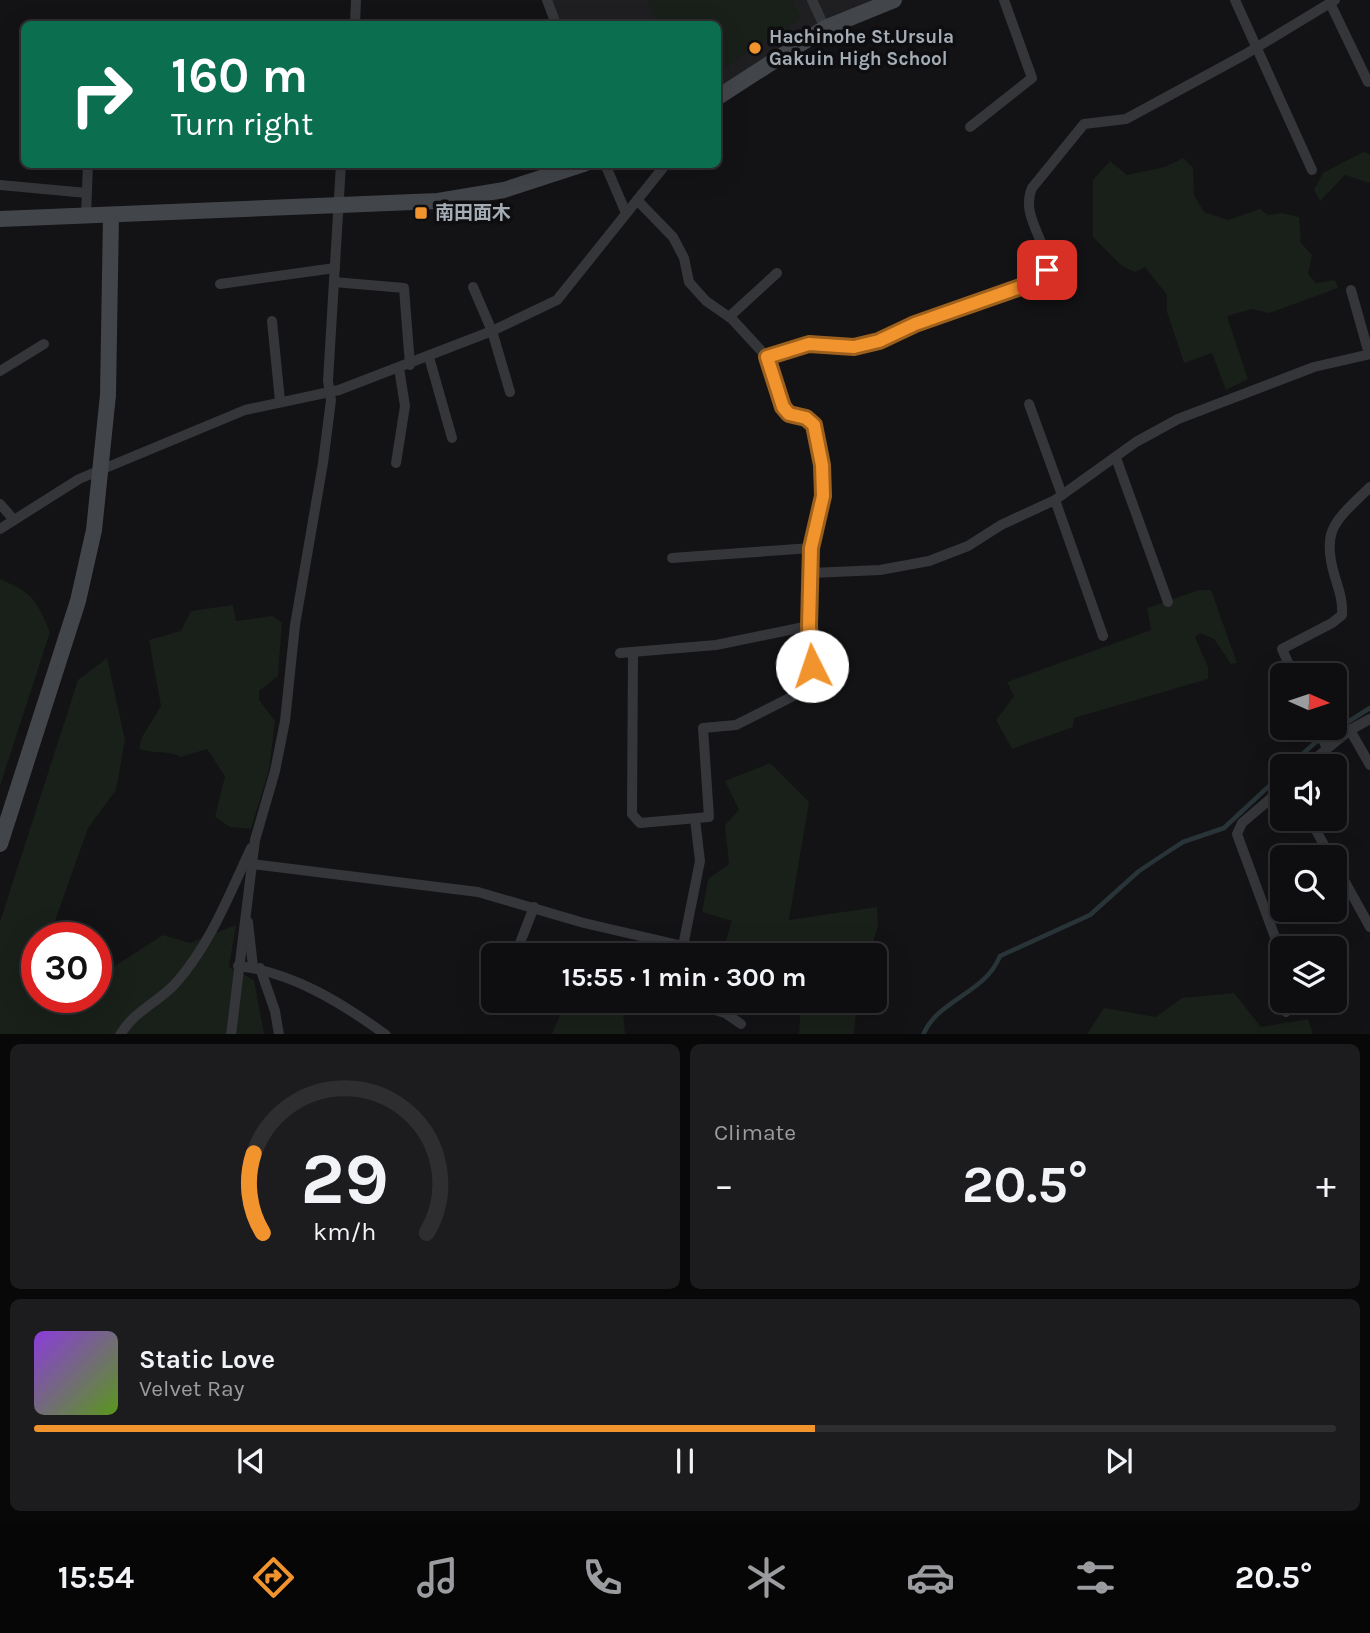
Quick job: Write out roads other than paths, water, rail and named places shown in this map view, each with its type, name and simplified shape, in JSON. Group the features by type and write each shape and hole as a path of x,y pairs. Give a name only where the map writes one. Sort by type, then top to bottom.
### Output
{"street":[{"path":"355,21 356,0"},
{"path":"547,0 554,21"},
{"path":"812,0 825,28"},
{"path":"721,95 825,28 894,0"},
{"path":"970,127 1032,78 1004,0"},
{"path":"1235,0 1312,170"},
{"path":"767,357 809,344 854,347 879,341 915,324 1043,278 1046,260 1029,218 1027,200 1032,188 1084,124 1126,119 1258,47 1332,2 1368,82"},
{"path":"86,215 88,168"},
{"path":"120,1034 130,1018 173,986 205,946 255,839 275,771 285,721 295,625 323,463 341,168"},
{"path":"0,219 452,199 504,190 572,168"},
{"path":"607,168 626,213"},
{"path":"0,529 79,479 245,410 329,391 405,367 558,300 584,271 663,168"},
{"path":"0,185 87,193"},
{"path":"634,653 632,814 640,823 709,817 703,728 736,725 808,691 812,666 809,626 811,548 823,496 814,425 806,418 789,414 783,407 767,357 729,317 706,301 690,282 684,258 673,237 637,200"},
{"path":"0,844 78,601 94,530 108,395 111,215"},
{"path":"220,284 335,268"},
{"path":"729,317 778,274"},
{"path":"334,282 404,288 405,406 396,463"},
{"path":"473,287 492,331 510,392"},
{"path":"811,573 880,570 929,561 968,546 1001,525 1059,497 1153,432 1178,419 1314,367 1369,354 1352,290"},
{"path":"272,321 280,401"},
{"path":"0,371 44,344"},
{"path":"429,357 452,438"},
{"path":"1029,404 1103,636"},
{"path":"1116,458 1168,602"},
{"path":"1288,663 1282,649 1342,615 1343,603 1327,552 1329,534 1370,487"},
{"path":"0,504 14,520"},
{"path":"672,558 811,548"},
{"path":"620,653 716,645 809,626"},
{"path":"1319,754 1350,730 1370,719"},
{"path":"1350,730 1370,765"},
{"path":"1322,740 1326,748"},
{"path":"1270,799 1242,823 1237,834 1275,936"},
{"path":"684,943 701,861 695,819"},
{"path":"231,1034 238,966 248,919 255,839"},
{"path":"252,864 478,892 655,943"},
{"path":"1347,886 1370,927"},
{"path":"520,943 534,907"},
{"path":"248,919 256,968 271,996 279,1034"},
{"path":"238,966 256,968 347,1007 386,1034"},
{"path":"725,1013 741,1024"}],"waterway":[{"path":"1302,754 1316,742 1370,708"},
{"path":"924,1034 939,1013 984,979 1000,956 1090,915 1139,871 1166,853 1183,842 1224,828 1270,785"}],"place":[{"name":"Hachinohe St.Ursula Gakuin High School","path":"755,48"},
{"name":"南田面木","path":"421,213"}]}
